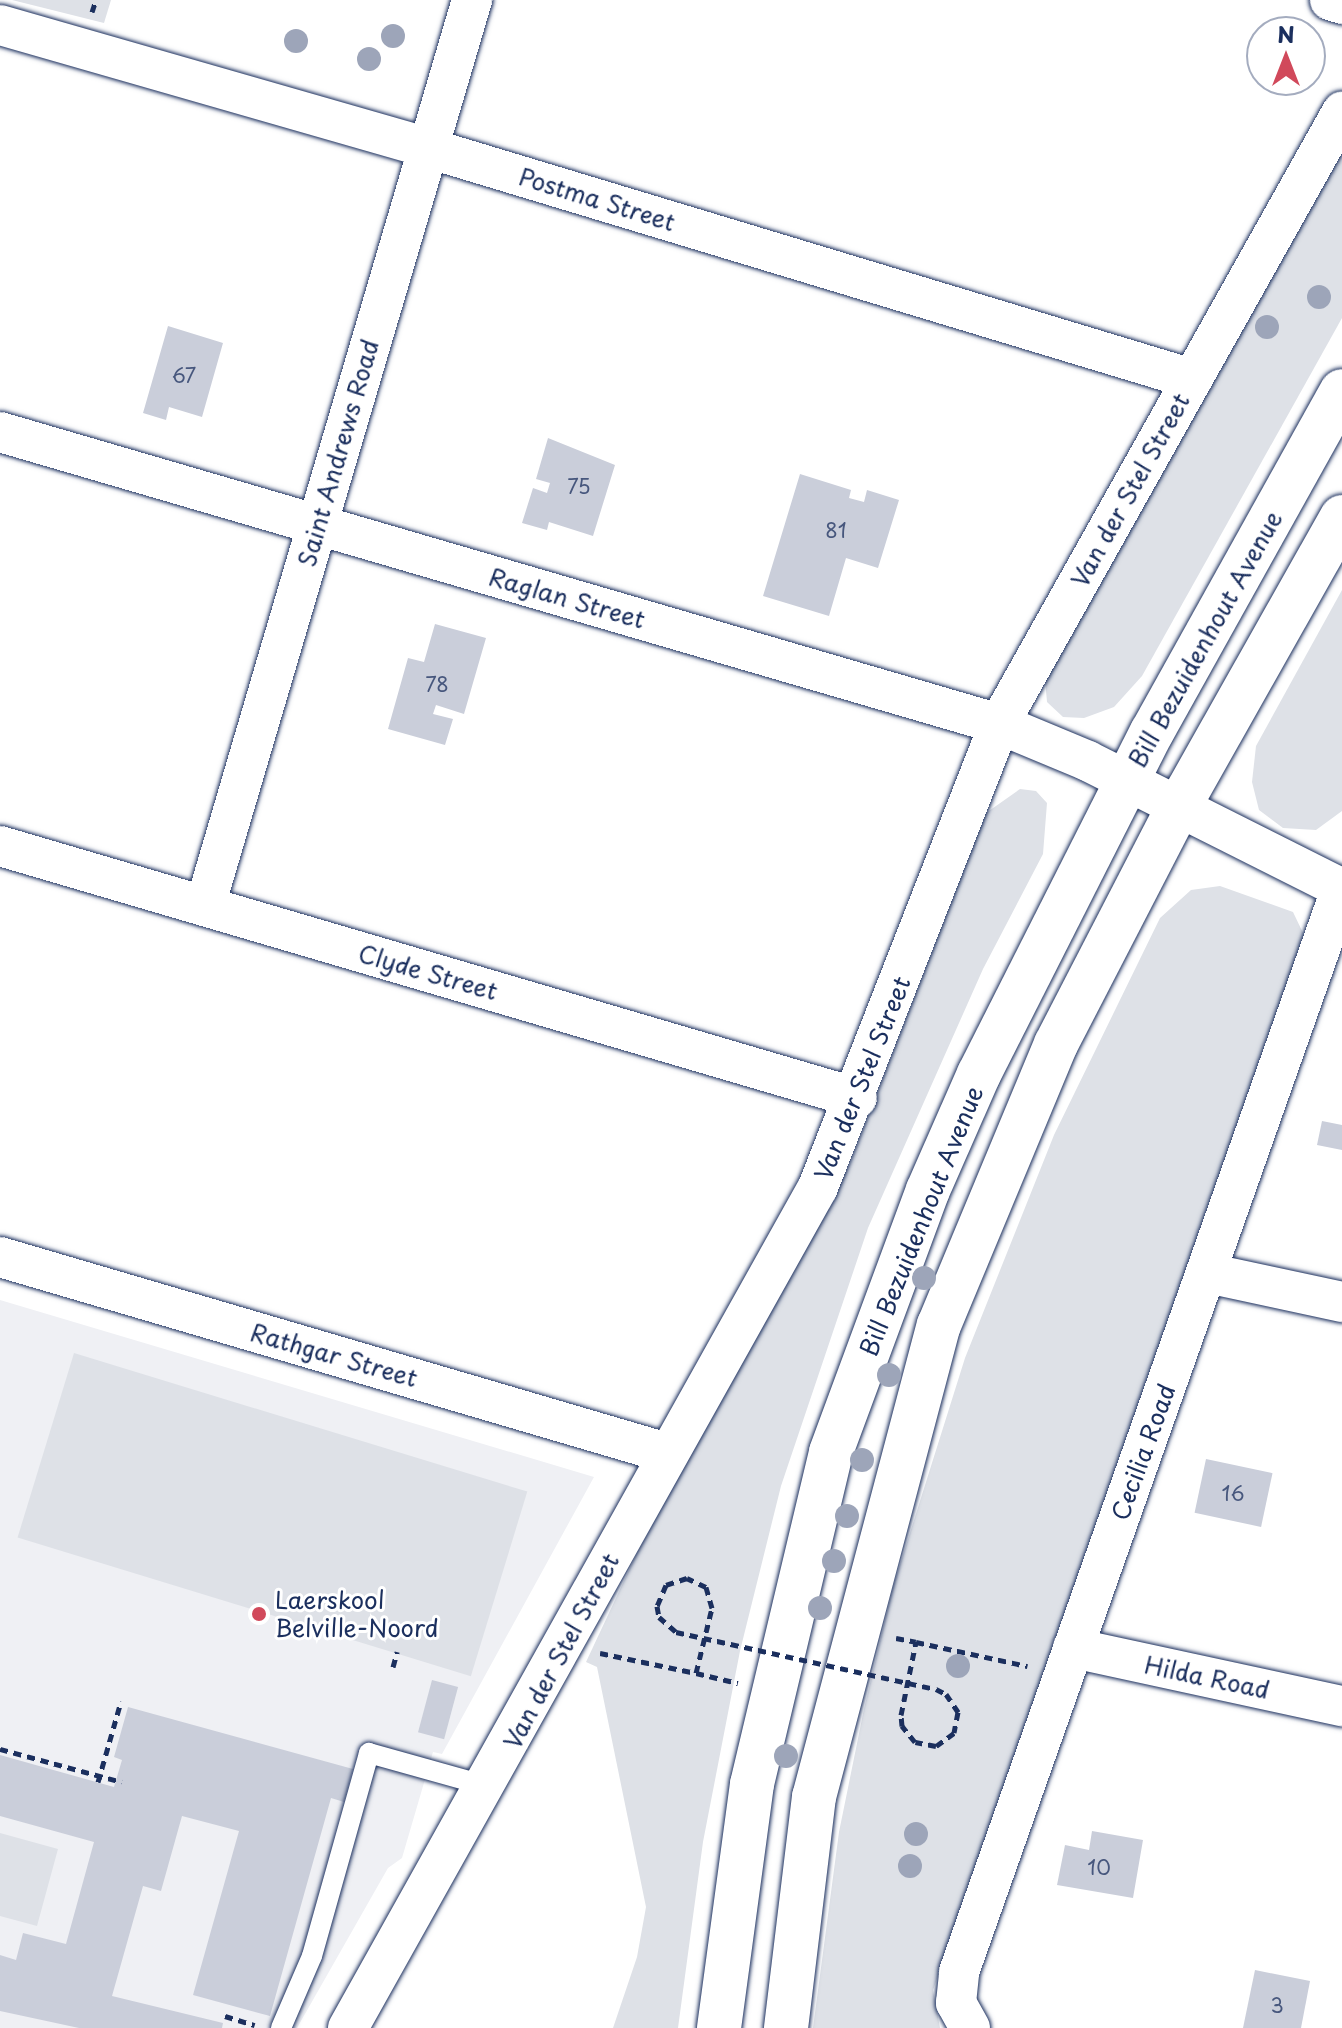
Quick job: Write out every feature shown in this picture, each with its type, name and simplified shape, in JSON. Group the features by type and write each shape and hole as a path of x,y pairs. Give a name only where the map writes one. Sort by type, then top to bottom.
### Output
{"main road":[{"name":"Bill Bezuidenhout Avenue","path":"719,2028 752,1784 831,1452 928,1190 979,1074 1127,782 1342,391"},
{"path":"786,2028 814,1797 939,1325 1056,1044 1178,808 1342,517"}],"street":[{"name":"Saint Andrews Road","path":"205,906 472,0"},
{"path":"1330,0 1342,4"},
{"name":"Postma Street","path":"0,25 428,148 1192,379"},
{"name":"Van der Stel Street","path":"348,2028 487,1786 667,1453 818,1187 857,1098 999,724 1342,112"},
{"name":"Raglan Street","path":"0,432 999,724 1127,782 1342,888"},
{"name":"Clyde Street","path":"0,846 857,1098"},
{"name":"Cecilia Road","path":"966,2023 956,2003 959,1972 1058,1659 1207,1273 1342,888"},
{"name":"Rathgar Street","path":"0,1257 667,1453"},
{"path":"1207,1273 1342,1302"},
{"name":"Hilda Road","path":"1058,1659 1342,1706"}],"lane":[{"path":"281,2028 312,1956 369,1753 487,1786"}],"path":[{"path":"696,1673 712,1608 706,1587 687,1578 666,1585 657,1606 666,1626 676,1632 936,1689 954,1702 958,1723 946,1741 925,1746 907,1735 901,1715 916,1642 1058,1659"},
{"path":"587,1650 742,1684"},
{"path":"393,1667 397,1652"},
{"path":"99,1779 121,1701"},
{"path":"0,1749 99,1779 122,1782"},
{"path":"225,2016 267,2028"}],"shaded area":[{"path":"12,0 111,0 104,23"},
{"path":"1342,148 1342,318 1142,676 1114,707 1084,718 1063,717 1047,702 1045,679"},
{"path":"1342,590 1342,811 1316,830 1283,828 1259,810 1252,782 1256,746"},
{"path":"1020,789 1036,791 1047,803 1043,854 983,969 868,1228 781,1486 740,1651 703,1842 678,2028 613,2028 637,1957 646,1907 597,1667 586,1662 638,1551 850,1164 986,813"},
{"path":"1220,886 1293,912 1304,935 933,1990 940,2028 813,2028 839,1832 864,1709 893,1587 965,1358 1054,1135 1160,918 1191,890"},
{"name":"Laerskool Belville-Noord","path":"0,1300 594,1477 442,1754 433,1752 402,1858 388,1868 297,2028 0,2028"},
{"path":"74,1353 527,1492 471,1676 18,1538"},
{"path":"0,1833 58,1849 37,1926 0,1916"}],"building":[{"path":"168,326 223,343 202,417 169,407 166,420 143,413"},
{"path":"548,438 615,465 593,536 549,522 547,530 522,523 533,488 547,493 550,483 536,479"},
{"path":"800,474 851,490 849,498 864,502 867,490 899,500 878,568 846,558 829,616 763,596"},
{"path":"435,624 486,638 464,714 436,705 433,714 453,719 445,745 388,729 408,658 424,662"},
{"path":"1322,1121 1342,1125 1342,1150 1317,1145"},
{"path":"1206,1459 1273,1473 1261,1527 1195,1513"},
{"path":"432,1680 458,1687 444,1739 418,1732"},
{"path":"128,1707 353,1769 344,1802 331,1798 270,2016 193,1995 239,1831 182,1816 161,1891 143,1886 112,1996 223,2023 222,2028 79,2028 0,2011 0,1955 16,1960 23,1933 66,1944 94,1842 0,1816 0,1755 114,1787 122,1760 114,1757"},
{"path":"1092,1831 1143,1840 1133,1898 1057,1885 1065,1845 1089,1850"},
{"path":"1255,1970 1310,1981 1301,2028 1243,2028"}],"place":[{"name":"Laerskool Belville-Noord","path":"259,1614"}]}
